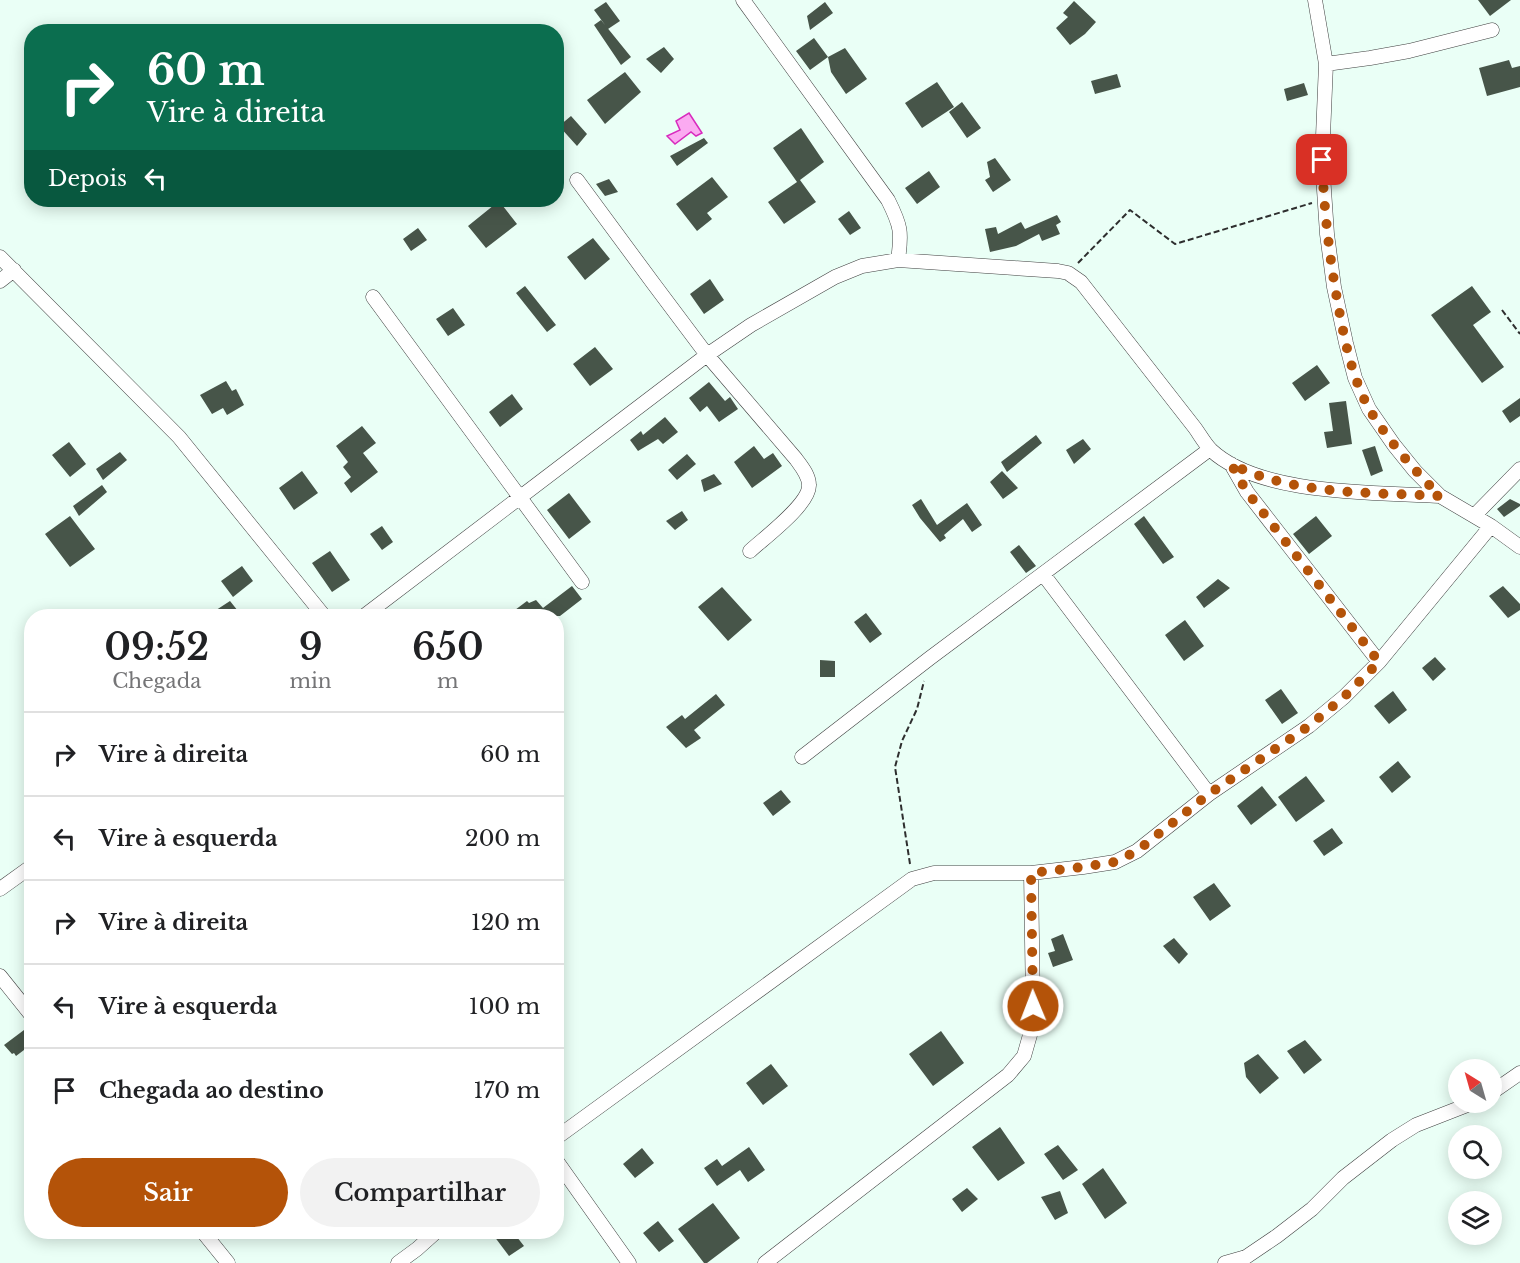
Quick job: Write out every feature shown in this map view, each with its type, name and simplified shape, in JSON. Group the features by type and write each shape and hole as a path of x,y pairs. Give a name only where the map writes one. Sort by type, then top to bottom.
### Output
{"street":[{"path":"743,0 888,200 898,220 901,237 898,260"},
{"path":"1316,0 1326,64 1322,160 1327,234 1334,287 1355,378 1369,409 1415,471 1440,496 1491,526 1520,547"},
{"path":"1326,64 1409,51 1492,30"},
{"path":"578,180 707,355 806,473 809,484 807,495 801,505 750,551"},
{"path":"0,257 179,437 318,609"},
{"path":"373,609 707,355 751,325 835,277 862,266 898,260 1040,269 1068,273 1082,282 1210,449 1231,464 1271,480 1323,489 1440,496"},
{"path":"0,281 14,270"},
{"path":"373,297 582,582"},
{"path":"802,757 930,658 1210,449"},
{"path":"1231,464 1247,492 1379,662"},
{"path":"1474,516 1520,469"},
{"path":"564,1132 912,879 934,873 1031,873 1083,867 1115,862 1137,851 1209,794 1309,726 1344,697 1379,662 1491,526"},
{"path":"1043,574 1209,794"},
{"path":"0,889 24,872"},
{"path":"765,1263 1008,1075 1024,1056 1030,1035 1033,1006 1031,873"},
{"path":"0,976 24,1006"},
{"path":"1502,1085 1520,1073"},
{"path":"1226,1263 1246,1257 1277,1236 1312,1209 1343,1178 1392,1140 1416,1125 1450,1113"},
{"path":"564,1171 629,1263"},
{"path":"208,1239 228,1263"},
{"path":"398,1263 428,1239"}],"path":[{"path":"1068,273 1130,210 1175,244 1324,199"},
{"path":"1502,310 1520,334"},
{"path":"912,879 895,767 902,741 916,709 930,658"}],"shaded area":[{"path":"689,113 702,133 696,136 691,132 675,144 667,136 680,130 676,121"}],"building":[{"path":"1478,0 1511,0 1490,16"},
{"path":"1074,1 1096,22 1070,45 1056,28 1068,17 1063,13"},
{"path":"606,2 620,21 608,29 594,10"},
{"path":"825,2 833,13 810,30 807,16"},
{"path":"601,20 631,57 621,65 594,25"},
{"path":"814,38 828,57 810,70 796,51"},
{"path":"664,47 674,59 661,73 646,59"},
{"path":"845,48 867,79 846,94 831,72 828,57"},
{"path":"1509,60 1512,68 1520,66 1520,87 1487,96 1479,68"},
{"path":"625,72 641,92 605,124 587,100"},
{"path":"1117,74 1121,87 1095,94 1091,81"},
{"path":"937,82 954,107 922,128 905,103"},
{"path":"1304,83 1308,95 1287,101 1284,89"},
{"path":"962,102 981,128 967,138 949,112"},
{"path":"571,116 587,134 577,146 564,132 564,122"},
{"path":"801,128 824,162 800,180 816,202 784,224 768,202 797,182 773,148"},
{"path":"704,138 708,143 677,166 670,156"},
{"path":"995,158 1011,180 993,192 985,180 990,177 987,162"},
{"path":"929,171 940,187 917,204 905,188"},
{"path":"712,177 728,197 707,213 712,219 697,231 676,204"},
{"path":"609,179 618,192 605,196 596,184"},
{"path":"492,207 504,207 517,224 486,248 468,226"},
{"path":"849,211 861,228 850,235 838,219"},
{"path":"1057,215 1061,222 1056,225 1060,234 1042,241 1039,234 1016,246 990,252 985,229 996,227 998,234 1021,222 1025,229"},
{"path":"418,228 427,240 411,251 403,239"},
{"path":"593,238 610,259 585,280 567,257"},
{"path":"710,279 724,300 704,314 690,294"},
{"path":"525,286 556,325 547,332 516,293"},
{"path":"1472,286 1491,312 1473,325 1504,367 1482,383 1431,315"},
{"path":"453,308 465,325 448,336 436,319"},
{"path":"595,347 613,369 590,386 573,364"},
{"path":"1317,365 1330,383 1305,401 1292,383"},
{"path":"226,381 232,391 236,389 244,405 227,415 223,408 212,414 200,395"},
{"path":"709,382 725,401 730,397 738,409 719,422 707,406 700,412 689,398"},
{"path":"512,394 523,409 500,427 489,412"},
{"path":"1520,398 1520,416 1510,423 1502,411"},
{"path":"1346,401 1352,444 1327,448 1324,432 1333,431 1329,403"},
{"path":"665,417 678,432 663,444 658,439 638,451 630,440 641,431 643,435"},
{"path":"362,426 376,443 363,453 378,472 351,493 344,483 351,477 343,467 348,462 336,446"},
{"path":"1036,435 1042,443 1007,472 1001,462"},
{"path":"1083,439 1091,449 1074,464 1066,450"},
{"path":"69,442 86,464 70,477 52,455"},
{"path":"754,446 764,459 773,453 782,466 752,488 734,462"},
{"path":"1375,446 1383,471 1371,476 1362,450"},
{"path":"120,452 127,460 103,480 96,469"},
{"path":"687,454 696,464 677,480 668,470"},
{"path":"302,471 318,493 294,510 279,488"},
{"path":"1002,471 1018,488 1003,499 990,482"},
{"path":"714,474 722,484 704,492 701,480"},
{"path":"102,485 107,492 79,516 73,506"},
{"path":"569,493 591,522 569,539 547,510"},
{"path":"921,499 937,525 967,503 982,525 972,532 963,519 944,535 946,538 940,542 912,505"},
{"path":"1510,499 1520,506 1504,517 1497,509"},
{"path":"682,511 688,520 675,530 666,521"},
{"path":"70,516 95,549 70,567 45,534"},
{"path":"1144,516 1174,557 1163,564 1134,524"},
{"path":"1316,516 1332,536 1309,554 1293,534"},
{"path":"382,526 393,542 382,550 370,534"},
{"path":"1019,545 1036,566 1026,573 1010,552"},
{"path":"330,551 350,580 332,592 312,563"},
{"path":"242,566 253,581 233,597 221,581"},
{"path":"1218,579 1230,588 1204,608 1196,597"},
{"path":"572,586 582,599 564,613 564,609 516,609 527,601 529,603 536,600 543,608"},
{"path":"1503,586 1520,604 1520,610 1508,618 1489,596"},
{"path":"722,587 752,620 728,641 698,607"},
{"path":"230,601 236,609 218,609"},
{"path":"866,613 882,634 870,643 854,622"},
{"path":"1185,620 1204,646 1184,661 1165,635"},
{"path":"1435,657 1446,669 1433,681 1422,668"},
{"path":"820,660 835,661 835,677 820,677"},
{"path":"1281,689 1298,713 1282,724 1265,700"},
{"path":"1393,691 1407,710 1389,724 1374,706"},
{"path":"716,694 725,705 694,730 701,738 686,748 666,727 682,715 685,719"},
{"path":"1398,761 1411,777 1392,793 1379,777"},
{"path":"1306,776 1325,801 1296,822 1278,797"},
{"path":"1262,786 1277,805 1251,825 1237,806"},
{"path":"781,790 791,802 773,816 763,803"},
{"path":"1332,828 1343,843 1324,856 1313,841"},
{"path":"1214,883 1231,906 1210,921 1193,897"},
{"path":"1063,934 1073,960 1053,967 1048,953 1055,951 1051,939"},
{"path":"1174,938 1188,954 1179,964 1163,946"},
{"path":"24,1030 24,1050 16,1056 4,1045"},
{"path":"941,1031 964,1063 933,1086 909,1054"},
{"path":"1305,1040 1322,1060 1304,1074 1287,1051"},
{"path":"1258,1054 1279,1078 1260,1094 1246,1077 1244,1063"},
{"path":"771,1064 788,1086 763,1105 746,1083"},
{"path":"1000,1127 1025,1163 998,1181 972,1147"},
{"path":"1058,1145 1078,1170 1063,1180 1044,1154"},
{"path":"749,1147 765,1170 748,1182 740,1170 717,1186 704,1168 717,1159 722,1166"},
{"path":"642,1148 654,1163 635,1178 623,1164"},
{"path":"1103,1168 1127,1203 1105,1219 1082,1184"},
{"path":"967,1188 978,1199 962,1212 952,1199"},
{"path":"1060,1191 1068,1213 1055,1220 1041,1197"},
{"path":"713,1203 740,1238 704,1263 678,1229"},
{"path":"658,1221 674,1241 659,1252 643,1233"},
{"path":"496,1239 518,1239 524,1246 509,1256"}],"route":[{"path":"1033,1006 1031,873 1115,862 1137,851 1209,794 1309,726 1344,697 1379,662 1247,492 1231,464 1271,480 1323,489 1440,496 1415,471 1394,445 1369,409 1355,378 1334,287 1327,234 1322,160"}]}
